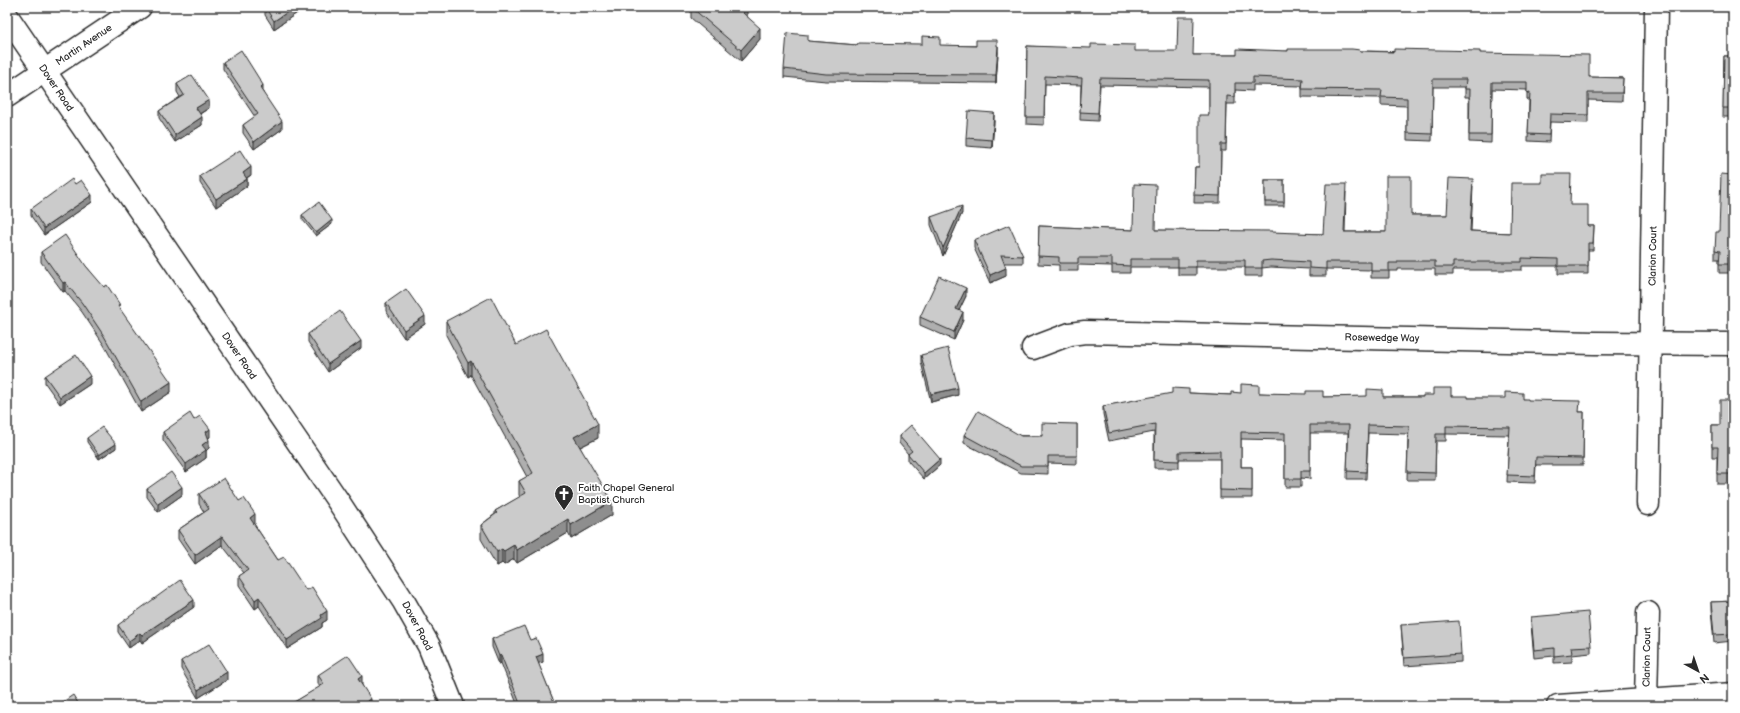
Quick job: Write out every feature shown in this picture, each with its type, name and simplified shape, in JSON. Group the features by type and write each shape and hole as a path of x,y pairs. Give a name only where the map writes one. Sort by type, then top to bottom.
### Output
{"street":[{"name":"Martin Avenue","path":"7,96 140,7"},
{"name":"Clarion Court","path":"1648,504 1656,7"},
{"name":"Dover Road","path":"7,16 338,501 404,602 429,646 453,706"},
{"name":"Rosewedge Way","path":"1033,348 1070,334 1085,332 1733,344"},
{"name":"Clarion Court","path":"1646,701 1648,613"},
{"path":"1558,706 1733,694"}],"building":[{"path":"265,7 295,7 274,21"},
{"path":"691,7 746,7 747,8 743,13 760,28 741,50"},
{"path":"1178,17 1194,17 1193,55 1237,55 1237,49 1288,51 1288,49 1352,49 1360,51 1394,52 1394,49 1480,51 1480,53 1589,55 1589,77 1623,78 1622,93 1588,93 1588,115 1550,114 1549,135 1528,134 1530,92 1527,93 1527,82 1492,82 1491,135 1469,135 1470,89 1465,89 1466,79 1433,79 1432,134 1407,133 1407,98 1381,97 1382,90 1302,89 1303,79 1253,77 1253,83 1235,83 1235,97 1227,96 1226,144 1221,144 1220,196 1194,195 1195,167 1199,167 1199,115 1209,115 1209,80 1100,78 1098,113 1080,112 1082,78 1045,76 1044,117 1026,117 1027,46 1091,48 1091,44 1135,45 1135,51 1177,51"},
{"path":"787,33 808,35 808,41 857,45 858,43 922,44 922,36 940,37 940,45 976,46 976,40 997,40 996,75 826,74 784,69"},
{"path":"241,50 263,85 260,88 282,121 254,142 243,125 258,114 223,62"},
{"path":"1724,56 1733,56 1733,108 1723,108"},
{"path":"192,75 209,100 196,108 202,117 175,135 159,111 184,95 177,84"},
{"path":"968,111 994,113 992,140 966,138"},
{"path":"240,150 251,167 243,173 247,179 216,199 200,176"},
{"path":"1542,174 1571,174 1570,205 1588,205 1588,226 1594,226 1593,243 1588,243 1588,266 1558,266 1558,259 1522,258 1522,262 1453,262 1453,267 1435,267 1435,261 1398,261 1398,263 1389,263 1389,271 1371,271 1371,262 1326,262 1326,269 1309,268 1309,262 1271,260 1262,261 1262,268 1245,268 1245,260 1196,260 1196,267 1178,267 1178,259 1130,259 1130,266 1112,265 1112,258 1078,258 1078,263 1059,263 1059,257 1038,256 1039,226 1133,230 1134,184 1156,185 1155,230 1272,231 1323,234 1326,184 1346,184 1344,232 1386,232 1386,176 1411,176 1411,215 1447,215 1449,178 1473,179 1470,231 1510,233 1511,183 1542,183"},
{"path":"1721,174 1733,175 1733,264 1719,264 1720,251 1715,250 1716,232 1719,232"},
{"path":"72,179 75,184 81,180 92,195 44,228 31,209"},
{"path":"1265,180 1284,180 1284,202 1265,202"},
{"path":"319,202 332,220 316,233 302,215"},
{"path":"962,206 943,248 931,217"},
{"path":"1009,225 1023,256 1001,255 1006,268 990,275 974,240"},
{"path":"65,235 86,266 104,287 107,285 120,305 118,306 171,382 141,402 104,336 82,303 65,282 63,283 41,252"},
{"path":"939,276 966,288 956,309 963,312 954,332 920,317"},
{"path":"406,289 425,316 404,330 386,303"},
{"path":"491,297 516,345 546,329 598,424 574,437 612,501 571,525 568,519 517,550 514,545 504,551 502,549 497,552 481,525 497,513 495,511 526,493 519,481 533,473 471,361 468,363 446,321"},
{"path":"340,311 361,341 328,364 308,334"},
{"path":"948,348 958,388 931,394 921,355"},
{"path":"76,355 90,376 60,397 45,376"},
{"path":"1241,384 1259,385 1259,393 1306,394 1306,391 1323,391 1323,397 1367,396 1367,389 1383,390 1383,397 1423,397 1423,395 1433,395 1433,388 1451,388 1451,396 1468,396 1468,398 1505,398 1505,392 1523,393 1523,399 1528,400 1580,401 1579,412 1584,412 1583,458 1536,457 1535,476 1507,475 1510,427 1446,426 1446,434 1436,434 1435,473 1407,472 1409,426 1368,425 1366,472 1347,471 1349,425 1310,425 1310,471 1301,471 1301,479 1285,479 1285,433 1241,432 1241,467 1252,467 1252,491 1220,490 1220,451 1179,452 1179,461 1154,460 1155,424 1109,433 1103,406 1172,393 1172,388 1189,389 1189,393 1231,395 1231,392 1241,393"},
{"path":"1720,400 1733,400 1733,474 1717,474 1718,447 1712,447 1712,425 1720,425"},
{"path":"978,411 1021,436 1042,436 1042,423 1077,424 1077,456 1048,456 1048,466 1021,466 964,435"},
{"path":"190,413 194,420 200,416 210,429 206,432 209,440 202,445 206,450 186,464 163,432"},
{"path":"911,425 940,459 924,473 908,454 912,451 899,436"},
{"path":"102,427 116,444 99,455 87,438"},
{"path":"171,472 182,487 158,504 147,489"},
{"path":"224,478 239,501 244,498 255,514 250,518 278,560 284,557 306,590 312,587 327,611 321,615 322,618 287,640 259,597 255,600 239,576 248,570 222,536 195,555 178,530 209,509 199,494"},
{"path":"180,580 194,600 142,635 140,633 129,641 118,625"},
{"path":"1733,601 1733,634 1714,635 1711,602"},
{"path":"1588,612 1591,646 1571,647 1572,654 1554,656 1554,648 1534,650 1531,617"},
{"path":"1459,621 1461,654 1404,658 1401,625"},
{"path":"524,626 530,640 536,638 543,654 536,657 557,706 521,706 501,655 499,656 492,639"},
{"path":"209,644 227,672 198,690 181,661"},
{"path":"348,655 362,676 358,679 371,699 359,706 293,706 291,704 324,684 318,675"},
{"path":"73,695 80,706 57,706"}],"place":[{"name":"Faith Chapel General Baptist Church","path":"564,511"}]}
